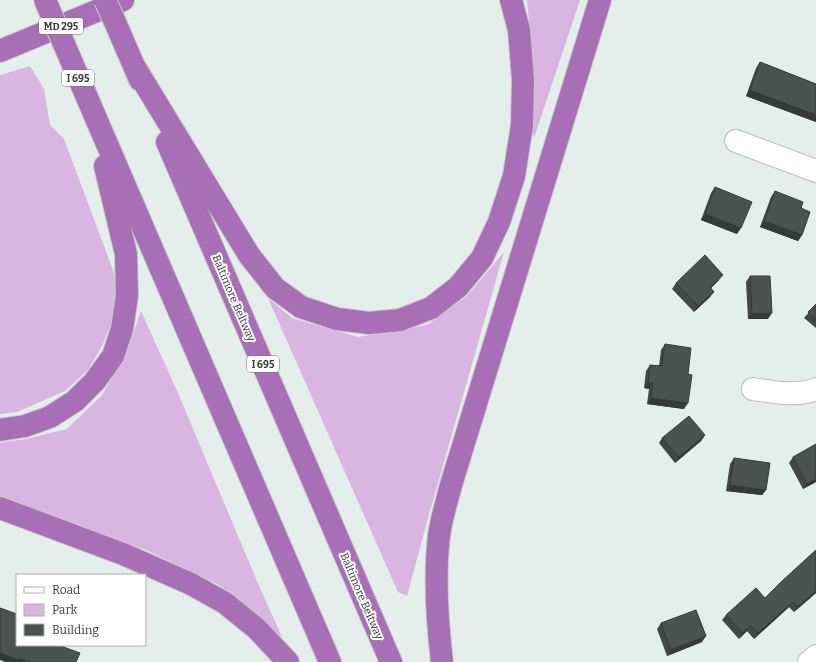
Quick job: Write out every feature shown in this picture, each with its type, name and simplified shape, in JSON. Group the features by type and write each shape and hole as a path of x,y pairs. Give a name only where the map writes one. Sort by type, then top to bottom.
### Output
{"highway":[{"name":"I 695","path":"45,0 330,662"},
{"name":"Baltimore Beltway","path":"106,0 391,662"},
{"name":"MD 295","path":"0,52 123,0"},
{"path":"134,66 249,255 274,288 301,307 337,319 369,323 400,320 431,308 458,287 482,258 499,222 514,176 522,125 523,80 519,30 511,0"},
{"path":"442,662 437,624 436,582 439,534 452,485 600,0"},
{"path":"0,430 25,426 50,417 74,401 95,381 113,356 122,329 127,296 126,254 93,112"},
{"path":"0,508 123,554 191,584 225,602 257,629 288,662"}],"street":[{"path":"736,141 816,171"},
{"path":"753,389 780,393 807,393 816,389"},
{"path":"809,662 816,656"}],"green space":[{"path":"527,0 580,0 534,138 531,128 531,42"},
{"path":"30,66 44,89 50,125 64,139 113,270 117,292 113,319 103,344 88,370 65,391 17,412 0,414 0,75"},
{"path":"504,252 407,596 398,592 268,298 292,318 358,337 427,325 467,296"},
{"path":"141,311 178,393 282,637 219,585 146,550 0,496 0,443 26,439 67,429 102,395 127,351"}],"building":[{"path":"760,62 816,84 816,115 750,90"},
{"path":"715,187 752,202 741,228 705,214"},
{"path":"775,191 803,202 801,208 810,212 802,235 764,221"},
{"path":"705,255 723,275 710,287 714,292 698,306 676,283"},
{"path":"750,276 770,276 772,313 752,314"},
{"path":"816,304 816,319 808,312"},
{"path":"665,344 691,348 688,374 692,375 688,403 651,398 653,383 648,383 650,365 662,366"},
{"path":"689,416 705,435 679,457 662,438"},
{"path":"816,444 816,479 807,484 793,457"},
{"path":"734,458 770,463 766,490 730,485"},
{"path":"816,550 816,591 798,607 793,602 758,633 751,625 743,633 726,615 756,588 765,598"},
{"path":"0,608 16,614 16,646 61,646 80,653 76,662 28,662 0,653"},
{"path":"696,610 706,636 671,650 661,623"}]}
